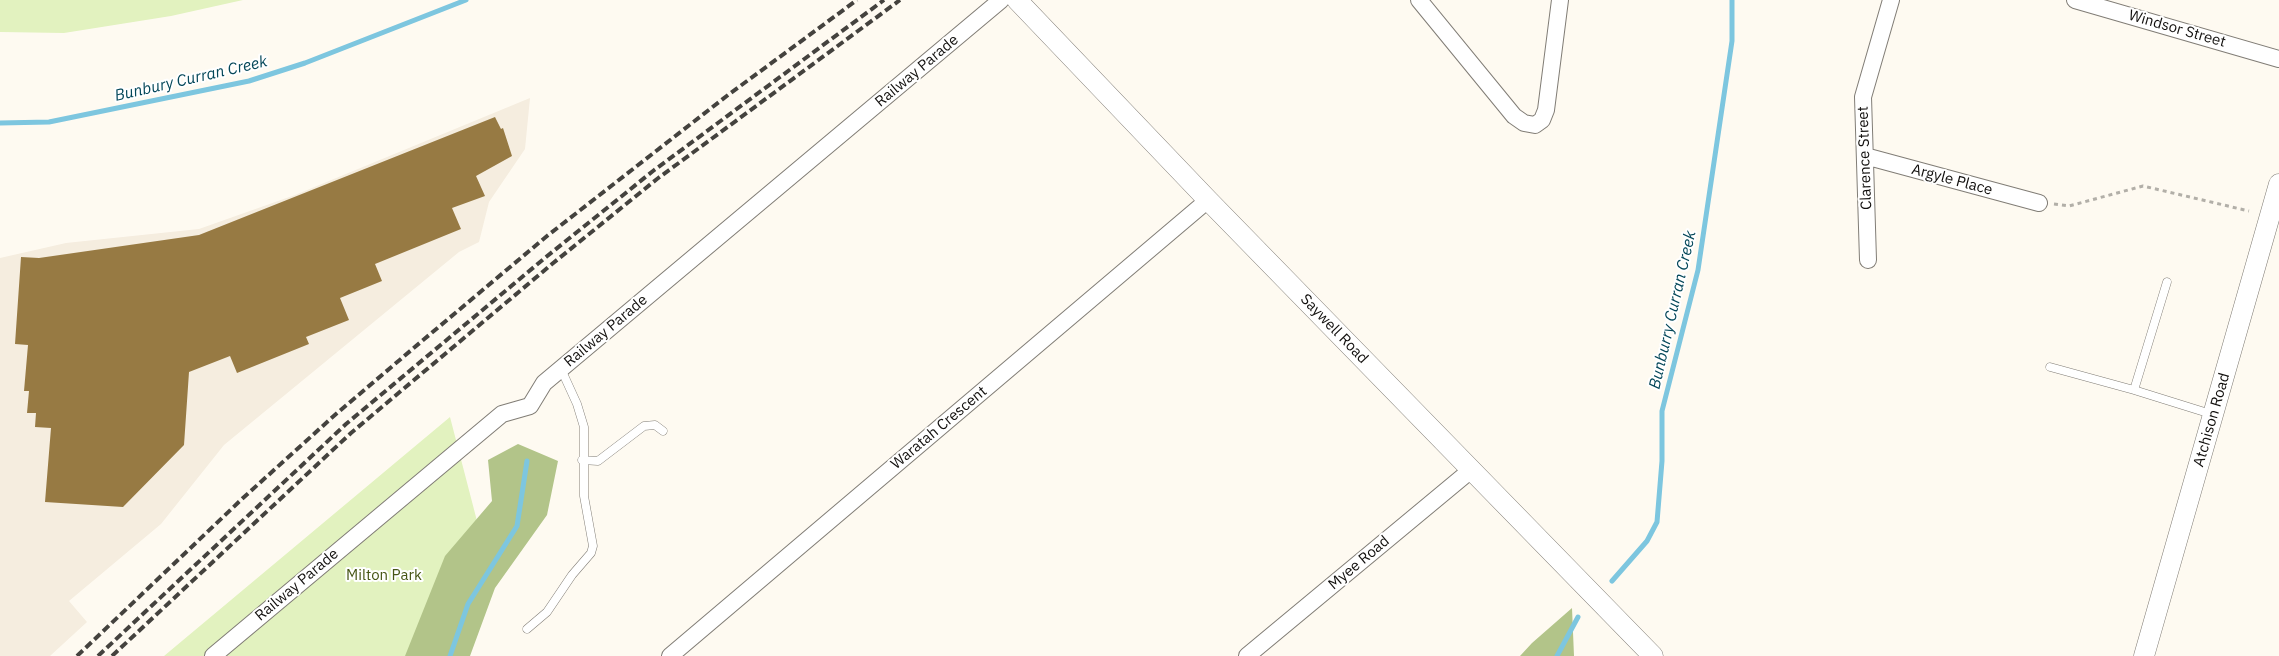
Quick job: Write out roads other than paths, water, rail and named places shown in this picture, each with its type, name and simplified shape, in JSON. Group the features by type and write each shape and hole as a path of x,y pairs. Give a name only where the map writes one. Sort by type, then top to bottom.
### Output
{"street":[{"name":"Railway Parade","path":"213,656 502,414 530,406 544,382 1001,0"},
{"name":"Saywell Road","path":"1016,0 1208,200 1653,656"},
{"path":"1419,0 1514,116 1524,123 1535,126 1542,120 1546,110 1560,0"},
{"name":"Clarence Street","path":"1868,260 1863,97 1891,0"},
{"name":"Windsor Street","path":"2075,0 2108,4 2279,59"},
{"name":"Argyle Place","path":"1865,156 2039,203"},
{"name":"Atchison Road","path":"2144,656 2279,184"},
{"name":"Waratah Crescent","path":"670,656 1208,200"},
{"name":"Myee Road","path":"1247,656 1471,470"}],"lane":[{"path":"2134,390 2168,282"},
{"path":"2050,367 2134,390 2191,410 2213,414"},
{"path":"527,629 547,612 572,575 591,554 593,546 584,496 582,460 584,426 581,414 561,369"},
{"path":"582,460 598,461 644,426 654,426 663,431"}],"waterway":[{"name":"Bunbury Curran Creek","path":"0,123 49,122 249,81 305,63 466,0"},
{"name":"Bunburry Curran Creek","path":"1612,581 1647,541 1657,522 1662,461 1662,411 1698,270 1732,41 1732,0"},
{"name":"Bunburry Curran Creek","path":"450,656 468,604 517,526 527,461"},
{"name":"Bunburry Curran Creek","path":"1557,656 1578,617"}],"railway":[{"path":"77,656 243,498 336,414 422,341 547,236 728,95 857,0"},
{"path":"98,656 346,424 546,257 653,171 884,0"},
{"path":"112,656 351,433 552,264 657,179 900,0"}],"park label":[{"name":"Milton Park","path":"384,576"}]}
